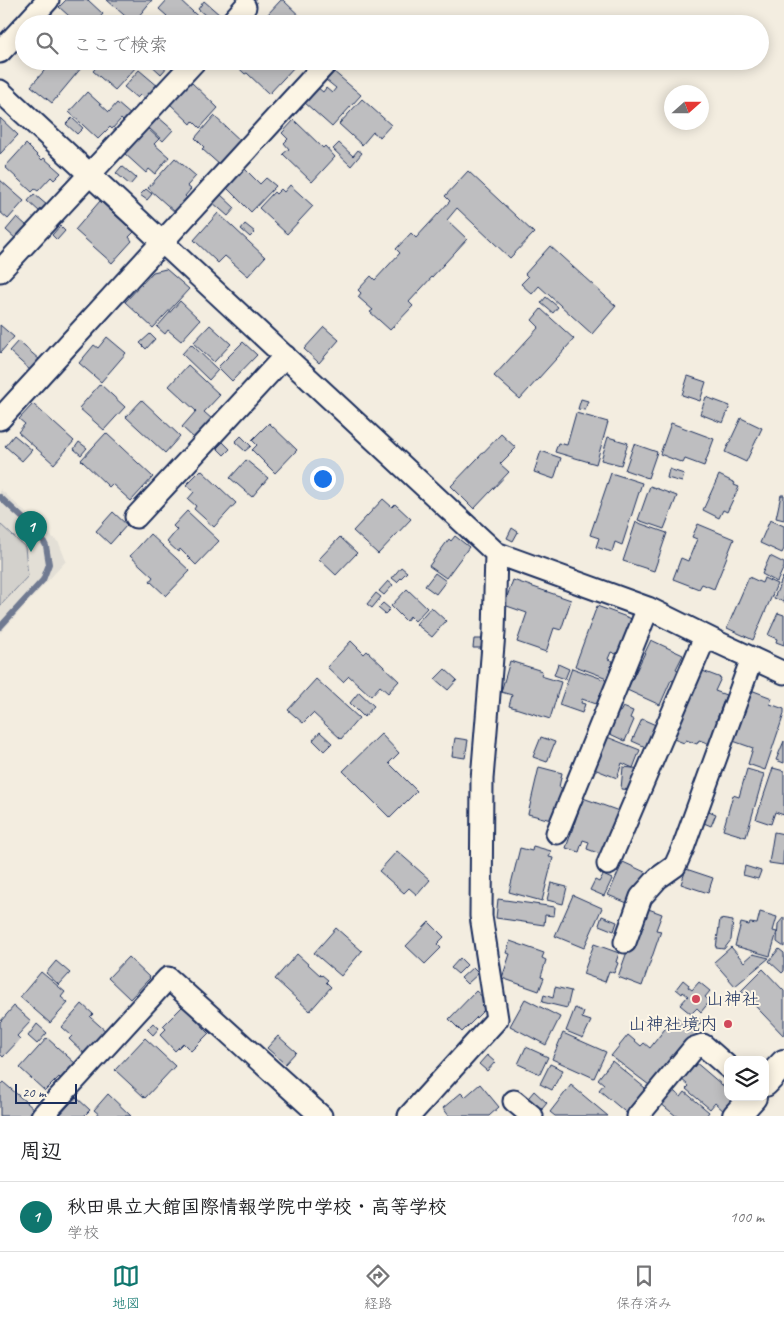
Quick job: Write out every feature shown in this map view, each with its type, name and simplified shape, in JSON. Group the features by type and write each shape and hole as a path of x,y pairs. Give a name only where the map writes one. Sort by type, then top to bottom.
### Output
{"street":[{"path":"34,15 48,0"},
{"path":"238,15 245,8"},
{"path":"0,52 15,36"},
{"path":"0,271 187,70"},
{"path":"0,419 320,70"},
{"path":"0,91 496,553 648,608 784,673"},
{"path":"136,517 285,356"},
{"path":"409,1116 496,1019 481,916 482,779 494,634 496,553"},
{"path":"557,833 648,608"},
{"path":"608,864 705,636"},
{"path":"625,942 641,897 658,878 675,866 752,658"},
{"path":"42,1116 168,978 322,1116"},
{"path":"638,1116 694,1048 703,1045 724,1064"},
{"path":"769,1079 784,1063"},
{"path":"514,1101 532,1116"},
{"path":"736,1116 749,1101"}],"shaded area":[{"path":"0,489 59,543 66,561 0,633"},
{"path":"0,524 25,547 28,576 0,606"}],"building":[{"path":"66,0 88,0 103,14 68,15 59,7"},
{"path":"107,0 152,0 140,15 124,15"},
{"path":"167,0 180,0 196,15 166,15 159,9"},
{"path":"283,0 299,15 267,15"},
{"path":"204,1 220,15 205,15 198,9"},
{"path":"45,70 80,70 52,103 31,86"},
{"path":"94,70 133,70 115,90"},
{"path":"139,70 159,87 147,101 140,95 137,98 124,87"},
{"path":"157,70 165,70 161,74"},
{"path":"241,70 291,70 269,94 247,73 245,74"},
{"path":"333,71 361,95 332,127 304,102 317,87 323,92 326,88 332,93 336,88 326,80"},
{"path":"190,81 218,108 200,128 193,121 191,124 169,103"},
{"path":"87,92 109,112 117,103 132,116 125,123 121,119 112,129 110,127 98,139 69,112"},
{"path":"362,99 391,125 380,137 373,132 362,145 339,124"},
{"path":"214,116 242,142 221,166 202,149 204,147 195,138"},
{"path":"158,117 173,130 163,141 149,128"},
{"path":"0,118 18,135 0,154"},
{"path":"72,118 83,128 77,134 66,124"},
{"path":"294,120 335,157 312,182 283,154 289,149 284,143 288,139 282,133"},
{"path":"147,128 159,139 154,144 169,157 155,174 149,169 146,173 124,153"},
{"path":"339,143 353,156 358,150 362,153 351,166 333,149"},
{"path":"26,144 42,160 44,158 61,173 54,180 51,177 38,191 35,189 32,192 5,167"},
{"path":"175,158 196,176 187,186 191,189 185,196 188,199 176,213 148,188"},
{"path":"122,166 136,178 130,185 116,173"},
{"path":"245,169 260,184 266,178 276,186 251,212 227,188"},
{"path":"468,171 534,233 510,258 457,208 447,220 467,239 409,302 413,306 390,330 370,312 373,310 358,297 361,293 358,290 371,276 375,280 400,253 396,249 411,233 416,238 450,201 445,196"},
{"path":"0,180 24,201 8,219 0,212"},
{"path":"290,185 313,206 287,234 259,208 274,192 276,194 281,189 284,192"},
{"path":"146,189 152,194 147,200 140,195"},
{"path":"34,194 48,206 41,213 28,201"},
{"path":"220,194 235,208 228,216 212,202"},
{"path":"100,201 134,232 129,237 132,241 112,263 75,230"},
{"path":"218,213 265,257 248,276 225,256 218,263 194,240"},
{"path":"17,217 27,226 16,239 6,230"},
{"path":"245,224 255,232 250,237 241,229"},
{"path":"60,226 65,231 57,240 52,235"},
{"path":"550,246 616,306 592,334 539,286 532,294 521,284 528,277 525,274"},
{"path":"166,269 189,289 153,328 125,302 153,272"},
{"path":"546,297 558,307 553,313 541,303"},
{"path":"180,301 200,320 181,341 168,330 165,334 157,327"},
{"path":"541,309 574,339 520,399 494,376 539,327 532,320"},
{"path":"0,325 14,337 0,353"},
{"path":"210,325 231,344 214,362 193,343"},
{"path":"324,327 339,340 319,363 304,349"},
{"path":"150,334 155,339 146,349 140,343"},
{"path":"107,337 126,353 101,382 79,363 94,345 98,348"},
{"path":"18,341 40,360 31,371 9,351"},
{"path":"243,342 257,355 232,381 218,367"},
{"path":"191,344 218,370 209,380 182,354"},
{"path":"188,365 220,395 204,412 212,419 195,439 182,427 196,411 169,386"},
{"path":"688,376 706,382 700,401 682,395"},
{"path":"100,384 125,407 104,430 79,408"},
{"path":"706,397 730,406 723,423 700,414"},
{"path":"581,399 588,401 585,410 578,409"},
{"path":"142,400 180,436 165,453 126,417"},
{"path":"33,404 74,441 54,464 18,432 25,424 19,419"},
{"path":"576,413 608,422 596,464 555,452 558,443 567,445"},
{"path":"741,418 762,428 746,462 725,452"},
{"path":"269,423 297,450 275,473 252,450 257,445 252,440"},
{"path":"671,423 714,439 704,466 685,459 683,463 660,454"},
{"path":"106,433 153,477 131,501 112,484 109,487 81,460"},
{"path":"501,434 516,448 500,464 509,472 474,509 451,486"},
{"path":"14,435 32,450 22,461 5,446"},
{"path":"241,436 251,446 245,451 235,442"},
{"path":"608,437 628,443 621,465 601,460"},
{"path":"79,442 87,448 81,455 74,449"},
{"path":"223,442 230,449 224,455 217,448"},
{"path":"634,444 657,452 648,478 625,470"},
{"path":"541,451 561,458 554,479 534,472"},
{"path":"246,460 268,478 252,497 230,478"},
{"path":"669,469 684,474 682,482 667,478"},
{"path":"201,470 236,503 214,527 194,509 196,506 188,499 194,492 186,485"},
{"path":"611,473 642,483 622,545 615,542 612,552 596,547 599,538 590,535"},
{"path":"719,475 739,487 727,512 723,510 719,518 703,510"},
{"path":"650,486 677,496 664,529 638,520"},
{"path":"781,495 784,495 784,520 776,518"},
{"path":"383,499 392,507 395,504 411,519 378,554 353,531"},
{"path":"187,511 219,541 196,565 180,549 178,552 167,542 177,530 173,526"},
{"path":"113,512 127,525 110,544 96,531"},
{"path":"770,520 784,526 784,549 782,553 760,543"},
{"path":"636,522 667,533 654,571 623,561"},
{"path":"698,524 734,539 714,589 702,584 699,589 673,579 681,558 688,561 697,539 692,537"},
{"path":"512,528 518,532 513,541 507,538"},
{"path":"150,534 190,571 166,596 150,581 153,577 130,556"},
{"path":"455,536 469,547 446,578 429,566 449,539 451,541"},
{"path":"340,537 357,553 336,575 319,559"},
{"path":"770,556 784,563 777,582 762,574"},
{"path":"401,567 407,572 397,582 392,578"},
{"path":"435,573 446,581 436,594 425,586"},
{"path":"749,577 762,583 764,578 777,584 753,640 727,628"},
{"path":"784,577 784,602 774,598"},
{"path":"513,580 571,600 561,630 554,628 546,652 517,642 527,613 504,605"},
{"path":"388,581 393,585 384,595 379,591"},
{"path":"407,589 427,608 415,621 410,616 406,621 391,606"},
{"path":"376,593 381,597 372,608 367,604"},
{"path":"383,603 390,609 385,614 378,608"},
{"path":"597,606 632,619 619,655 611,652 608,659 613,661 607,678 575,666"},
{"path":"431,607 446,621 432,637 416,624"},
{"path":"778,613 784,615 784,645 776,642 777,639 768,635"},
{"path":"474,639 483,639 483,648 473,648"},
{"path":"651,640 683,655 676,669 682,672 677,683 671,680 660,705 627,690"},
{"path":"351,641 364,654 367,651 399,681 388,693 380,686 371,696 349,676 343,682 327,667"},
{"path":"510,661 542,671 541,676 561,682 550,719 509,706 512,695 501,692"},
{"path":"558,664 569,669 565,679 554,675"},
{"path":"572,668 611,682 602,706 582,699 581,703 585,704 582,713 559,705"},
{"path":"445,669 457,680 448,690 435,679"},
{"path":"700,670 721,678 715,691 726,695 716,721 719,722 710,744 699,740 697,744 686,740 684,743 671,738"},
{"path":"316,679 359,718 341,739 313,713 303,723 288,710"},
{"path":"751,690 772,698 770,704 784,709 765,770 748,764 753,748 733,741"},
{"path":"359,692 374,706 364,717 350,703"},
{"path":"623,707 633,711 630,718 634,720 625,741 608,733 617,711 620,712"},
{"path":"642,719 658,726 648,748 632,741"},
{"path":"320,732 332,743 324,751 313,740"},
{"path":"381,734 399,753 389,763 417,791 390,818 343,771"},
{"path":"602,735 640,750 633,768 622,763 617,778 589,767"},
{"path":"541,737 555,742 547,762 533,757"},
{"path":"455,738 468,740 465,758 452,756"},
{"path":"784,741 784,763 776,760"},
{"path":"539,767 562,773 559,787 564,789 555,821 528,814"},
{"path":"623,767 642,769 633,790 621,789"},
{"path":"773,768 784,771 784,815 775,812 771,824 756,819"},
{"path":"747,769 764,774 746,837 723,830 733,795 739,797"},
{"path":"583,798 619,811 603,855 587,849 589,842 583,840 579,852 566,848"},
{"path":"704,809 716,814 711,826 699,821"},
{"path":"774,832 784,834 783,865 769,863"},
{"path":"533,846 551,851 549,857 553,858 542,901 509,892 520,848 532,851"},
{"path":"397,851 430,880 417,895 409,888 404,893 379,871"},
{"path":"623,862 647,873 632,905 608,895"},
{"path":"745,866 761,871 758,879 743,875"},
{"path":"686,869 713,878 708,893 681,884"},
{"path":"603,875 612,879 604,896 590,890 595,880 599,882"},
{"path":"551,883 567,887 563,904 547,900"},
{"path":"573,895 602,908 584,948 555,936"},
{"path":"498,899 555,907 554,916 545,915 544,925 496,918"},
{"path":"643,907 662,914 656,930 661,931 642,986 618,977"},
{"path":"760,912 777,917 773,931 777,932 770,956 735,946 741,923 757,924"},
{"path":"602,916 617,922 614,931 599,925"},
{"path":"784,917 784,947 777,942 778,924"},
{"path":"720,919 733,921 731,940 724,949 716,948"},
{"path":"429,922 444,937 437,944 441,948 425,964 406,946"},
{"path":"336,928 362,951 341,976 314,953"},
{"path":"510,941 544,953 542,958 546,960 541,977 544,978 539,991 502,978 510,954 506,953"},
{"path":"594,944 619,953 614,973 609,971 605,982 583,974"},
{"path":"731,947 744,962 753,954 769,958 735,986 714,962"},
{"path":"779,949 784,953 784,971 782,973 769,961"},
{"path":"297,954 328,980 326,982 331,987 310,1011 275,979"},
{"path":"128,957 150,978 130,999 108,978"},
{"path":"460,958 467,965 458,974 451,968"},
{"path":"56,961 70,973 59,985 46,973"},
{"path":"473,967 479,973 467,984 461,978"},
{"path":"763,969 784,991 784,1036 741,991"},
{"path":"41,972 65,992 61,997 68,1003 50,1023 20,997"},
{"name":"山神社","path":"683,980 692,990 699,982 710,991 705,997 710,1001 701,1012 697,1008 691,1014 680,1005 688,996 676,989"},
{"path":"555,987 571,991 567,1008 542,1002 544,995 553,998"},
{"path":"476,991 486,1000 481,1005 485,1009 462,1032 449,1019"},
{"path":"525,999 560,1017 546,1045 510,1026"},
{"path":"82,1004 93,1014 90,1017 108,1033 87,1056 69,1039 72,1036 62,1027"},
{"path":"14,1006 31,1021 17,1036 20,1039 3,1057 0,1054 0,1022"},
{"path":"183,1006 209,1033 191,1051 183,1043 175,1051 160,1035 166,1029 163,1026"},
{"path":"575,1008 584,1012 582,1018 591,1021 583,1038 566,1031"},
{"path":"694,1015 702,1022 697,1027 689,1021"},
{"path":"675,1016 699,1036 653,1088 611,1056 628,1035 641,1046 644,1043 650,1048"},
{"path":"153,1023 159,1028 153,1035 147,1029"},
{"path":"37,1024 47,1033 37,1044 28,1036"},
{"path":"563,1033 606,1052 594,1078 552,1059"},
{"path":"278,1036 296,1052 285,1064 267,1048"},
{"path":"47,1038 76,1064 62,1080 59,1077 45,1091 20,1068"},
{"path":"145,1038 175,1066 145,1098 115,1070"},
{"path":"526,1047 548,1057 540,1074 518,1064"},
{"path":"487,1055 495,1062 487,1071 479,1064"},
{"path":"612,1061 650,1092 630,1116 599,1090 604,1084 598,1079"},
{"path":"694,1061 724,1087 724,1101 734,1101 726,1113 715,1103 710,1109 686,1089 689,1086 680,1078"},
{"path":"550,1064 563,1070 552,1090 540,1084"},
{"path":"3,1082 34,1109 28,1116 0,1116 0,1085"},
{"path":"480,1084 499,1107 489,1116 449,1116 443,1108 461,1093 465,1097"},
{"path":"571,1085 608,1116 555,1116 550,1112"},
{"path":"671,1089 681,1097 685,1092 709,1112 706,1116 676,1116 660,1103"},
{"path":"534,1091 547,1103 537,1115 524,1103"},
{"path":"108,1094 131,1116 101,1116 94,1110"},
{"path":"76,1097 90,1110 84,1116 59,1116"}],"waterway":[{"path":"0,497 40,534 46,546 49,564 43,580 0,627"}],"place":[{"name":"秋田県立大館国際情報学院中学校・高等学校","path":"31,552"},
{"name":"山神社","path":"696,999"},
{"name":"山神社境内","path":"728,1024"}]}
